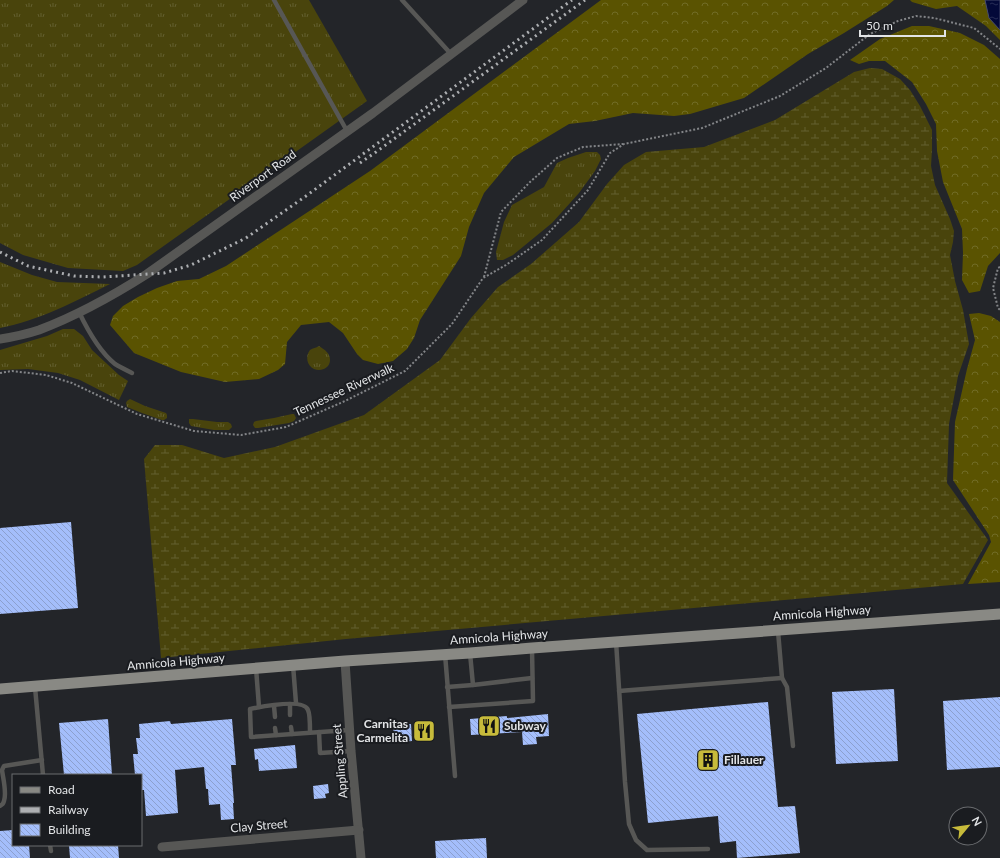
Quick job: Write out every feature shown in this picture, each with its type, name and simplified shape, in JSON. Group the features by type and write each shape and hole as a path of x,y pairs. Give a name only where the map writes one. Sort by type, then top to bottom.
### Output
{"main road":[{"name":"Amnicola Highway","path":"0,689 344,661 1000,614"}],"street":[{"name":"Riverport Road","path":"0,340 38,330 79,312 147,274 347,131 523,0"},
{"name":"Appling Street","path":"344,661 361,858"},
{"name":"Clay Street","path":"162,847 358,830"}],"lane":[{"path":"274,0 347,131"},
{"path":"402,0 451,54"},
{"path":"79,312 92,336 102,350 115,363 132,373"},
{"path":"778,630 782,678 787,686 793,746"},
{"path":"616,641 624,782 629,824 636,840 647,850 708,849"},
{"path":"449,707 533,701 532,648"},
{"path":"470,653 473,685"},
{"path":"445,654 455,776"},
{"path":"294,665 296,703"},
{"path":"256,668 259,707"},
{"path":"447,687 532,678"},
{"path":"619,691 782,678"},
{"path":"35,686 44,774"},
{"path":"310,732 308,710 306,706 296,703 250,709 250,737 349,730"},
{"path":"290,704 290,715"},
{"path":"274,706 275,717"},
{"path":"275,728 276,735"},
{"path":"291,728 292,734"},
{"path":"319,732 320,753 351,750"},
{"path":"0,806 3,804 5,795 2,770 4,766 42,760"},
{"path":"50,846 51,851"}],"path":[{"name":"Tennessee Riverwalk","path":"0,373 12,372 46,375 72,383 137,414 194,431 241,435 286,427 345,401 405,371 452,324 483,278 506,265 542,240 588,190 610,153 624,144 702,128 780,96 826,68 870,34 916,16 934,18 974,28 1000,49"},
{"path":"483,278 501,212 530,182 557,158 583,148 624,144"},
{"path":"1000,267 998,268 993,288 998,308 1000,310"}],"green space":[{"path":"0,0 309,0 367,101 137,265 123,271 68,268 23,255 0,243"},
{"path":"601,0 894,0 844,33 808,54 744,98 690,114 674,116 633,113 595,121 569,124 514,157 484,193 469,227 461,256 420,320 414,338 407,349 393,361 378,364 363,360 357,354 343,333 329,322 301,325 287,342 285,364 278,370 259,379 225,382 181,372 134,353 110,325 113,316 123,306 138,297 177,281 199,279 226,266 370,171"},
{"path":"910,0 1000,0 1000,40 986,26 957,6 936,9 912,2"},
{"path":"912,26 929,26 960,33 984,45 1000,59 1000,253 988,266 980,291 969,293 962,280 962,229 943,182 937,151 936,124 926,104 912,82 885,61 869,61 859,64 850,60 880,39"},
{"path":"870,68 882,69 900,79 910,90 920,106 932,130 931,166 935,185 954,231 950,255 963,310 969,344 958,376 949,424 947,483 988,540 963,584 346,639 161,658 144,459 155,445 182,445 224,458 275,447 364,415 440,360 471,318 498,287 531,264 579,222 607,184 624,165 646,152 704,147 775,120 854,72"},
{"path":"586,152 597,152 601,159 595,171 579,193 552,223 513,255 503,260 497,260 496,252 504,222 512,205 544,187 557,163"},
{"path":"0,262 32,275 57,282 110,284 70,304 28,321 0,328"},
{"path":"979,313 991,316 1000,322 1000,582 968,584 991,542 989,535 953,480 955,422 975,340 969,314"},
{"path":"63,329 74,329 83,336 92,350 119,375 128,381 119,400 80,380 58,373 28,369 0,370 0,350 47,336"},
{"path":"319,346 328,354 330,363 325,369 317,370 310,366 307,358 310,350"},
{"path":"130,399 166,413 167,418 162,420 127,407 126,403"},
{"path":"294,414 296,418 294,421 289,423 258,428 255,428 253,425 256,421"},
{"path":"189,419 228,422 232,427 229,430 214,430 191,426"}],"water":[{"path":"985,0 1000,0 1000,30 989,18"}],"building":[{"path":"71,522 78,608 0,614 0,528"},
{"path":"894,689 898,761 836,764 832,692"},
{"path":"1000,697 1000,767 947,770 943,701"},
{"name":"Fillauer","path":"768,702 778,807 795,806 800,853 737,858 736,841 720,843 718,816 648,823 637,714"},
{"path":"548,714 549,736 536,737 537,744 523,745 522,732 471,735 470,719 507,716 507,718"},
{"path":"108,719 112,774 64,774 59,723"},
{"path":"232,719 236,765 231,765 234,819 221,820 220,804 209,805 204,767 175,770 178,813 146,816 144,790 142,790 142,774 135,774 133,754 138,754 136,738 140,738 139,724 170,721 171,724"},
{"path":"411,724 412,741 395,743 393,726"},
{"path":"295,745 297,768 259,771 258,759 255,760 254,749"},
{"path":"328,784 329,793 325,794 326,798 314,799 313,786"},
{"path":"12,830 12,846 29,846 30,858 0,858 0,831"},
{"path":"486,838 487,858 436,858 435,841"},
{"path":"69,846 118,846 119,858 70,858"}],"railway":[{"path":"0,252 28,266 74,276 103,277 164,273 191,265 246,238 306,196 572,0"},
{"path":"360,163 585,0"}],"place":[{"name":"Subway","path":"489,726"},
{"name":"Carnitas Carmelita","path":"424,731"},
{"name":"Fillauer","path":"708,760"}]}
